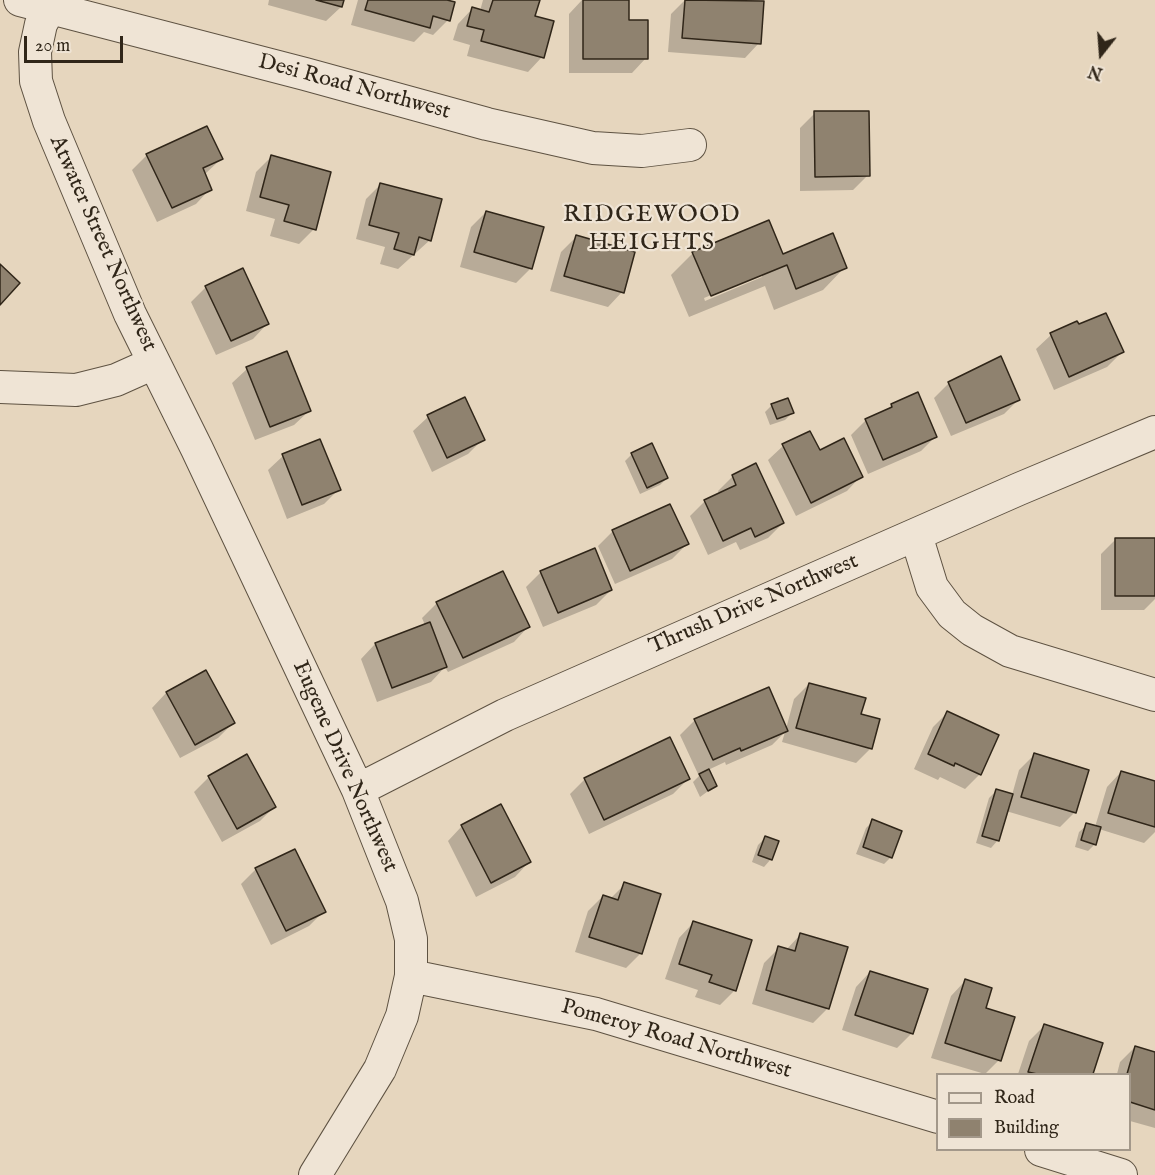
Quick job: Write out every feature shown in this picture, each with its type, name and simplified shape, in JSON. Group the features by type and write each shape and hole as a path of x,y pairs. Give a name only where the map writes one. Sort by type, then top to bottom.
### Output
{"street":[{"name":"Desi Road Northwest","path":"20,0 487,124 593,148 642,151 690,145"},
{"name":"Atwater Street Northwest","path":"0,387 76,390 116,380 154,363 130,314 48,121 36,81 35,52 41,24 50,8"},
{"name":"Eugene Drive Northwest","path":"154,363 358,790 402,901 411,939 411,976 402,1016 381,1069 315,1175"},
{"name":"Thrush Drive Northwest","path":"358,790 505,715 1155,432"},
{"path":"916,535 932,587 952,614 972,630 1010,651 1155,695"},
{"name":"Pomeroy Road Northwest","path":"411,976 596,1014 936,1116"},
{"path":"1047,1151 1121,1175"}],"building":[{"path":"316,0 344,0 342,7"},
{"path":"368,0 447,0 455,2 450,21 433,16 430,28 365,10"},
{"path":"493,0 540,0 535,16 554,21 544,58 481,41 484,30 467,26 472,7 489,12"},
{"path":"583,0 629,0 629,20 648,20 648,59 583,59"},
{"path":"685,0 764,1 761,44 682,38"},
{"path":"814,111 869,111 870,176 815,177"},
{"path":"207,126 223,159 203,168 212,190 172,208 146,154"},
{"path":"271,155 331,172 316,230 284,221 289,205 260,197"},
{"path":"380,183 442,199 431,241 419,237 414,255 394,249 399,233 369,225"},
{"path":"486,211 544,227 532,269 474,252"},
{"path":"769,220 783,254 833,233 847,268 796,289 787,265 711,296 692,252"},
{"path":"576,235 635,252 624,293 564,276"},
{"path":"0,264 20,283 0,305"},
{"path":"243,268 269,324 231,341 205,286"},
{"path":"1106,313 1124,352 1069,377 1050,333 1077,321 1079,324"},
{"path":"287,351 311,411 270,427 246,367"},
{"path":"1001,356 1020,400 966,423 948,382"},
{"path":"918,392 937,437 883,460 865,419"},
{"path":"465,397 485,440 447,458 427,415"},
{"path":"788,398 794,413 777,419 771,404"},
{"path":"810,431 820,450 844,438 863,477 811,503 782,444"},
{"path":"320,439 341,490 302,505 282,454"},
{"path":"652,443 668,478 647,488 631,453"},
{"path":"756,463 784,523 755,537 751,528 723,541 704,500 736,485 732,475"},
{"path":"670,504 689,544 630,571 612,530"},
{"path":"1115,538 1155,538 1155,596 1115,596"},
{"path":"595,548 612,590 558,613 540,571"},
{"path":"503,571 530,627 463,658 436,602"},
{"path":"430,622 447,667 392,688 375,643"},
{"path":"206,670 235,723 195,745 166,692"},
{"path":"809,683 866,698 861,714 880,719 872,749 796,728"},
{"path":"769,687 788,731 713,760 694,719"},
{"path":"947,711 999,735 981,775 928,754"},
{"path":"670,737 690,779 604,820 584,778"},
{"path":"1034,753 1089,770 1076,813 1021,797"},
{"path":"247,754 276,807 237,829 208,776"},
{"path":"709,769 717,786 708,791 699,774"},
{"path":"1121,771 1155,781 1155,827 1108,813"},
{"path":"996,789 1013,794 999,841 982,836"},
{"path":"501,804 531,862 491,883 461,825"},
{"path":"872,819 902,831 892,858 863,847"},
{"path":"1086,823 1101,827 1096,845 1081,840"},
{"path":"765,836 779,841 772,860 758,855"},
{"path":"295,849 326,912 286,931 255,868"},
{"path":"624,882 661,894 642,954 589,937 603,895 618,900"},
{"path":"693,921 752,940 736,991 709,982 712,975 679,964"},
{"path":"800,933 848,947 829,1009 766,990 778,946 795,951"},
{"path":"870,971 928,989 913,1034 855,1015"},
{"path":"965,979 992,988 986,1008 1015,1017 1001,1061 945,1043"},
{"path":"1044,1024 1103,1043 1093,1073 1028,1072"},
{"path":"1135,1046 1155,1052 1155,1110 1131,1102 1131,1073 1127,1073"}],"district":[{"name":"RIDGEWOOD HEIGHTS","path":"652,230"}]}
